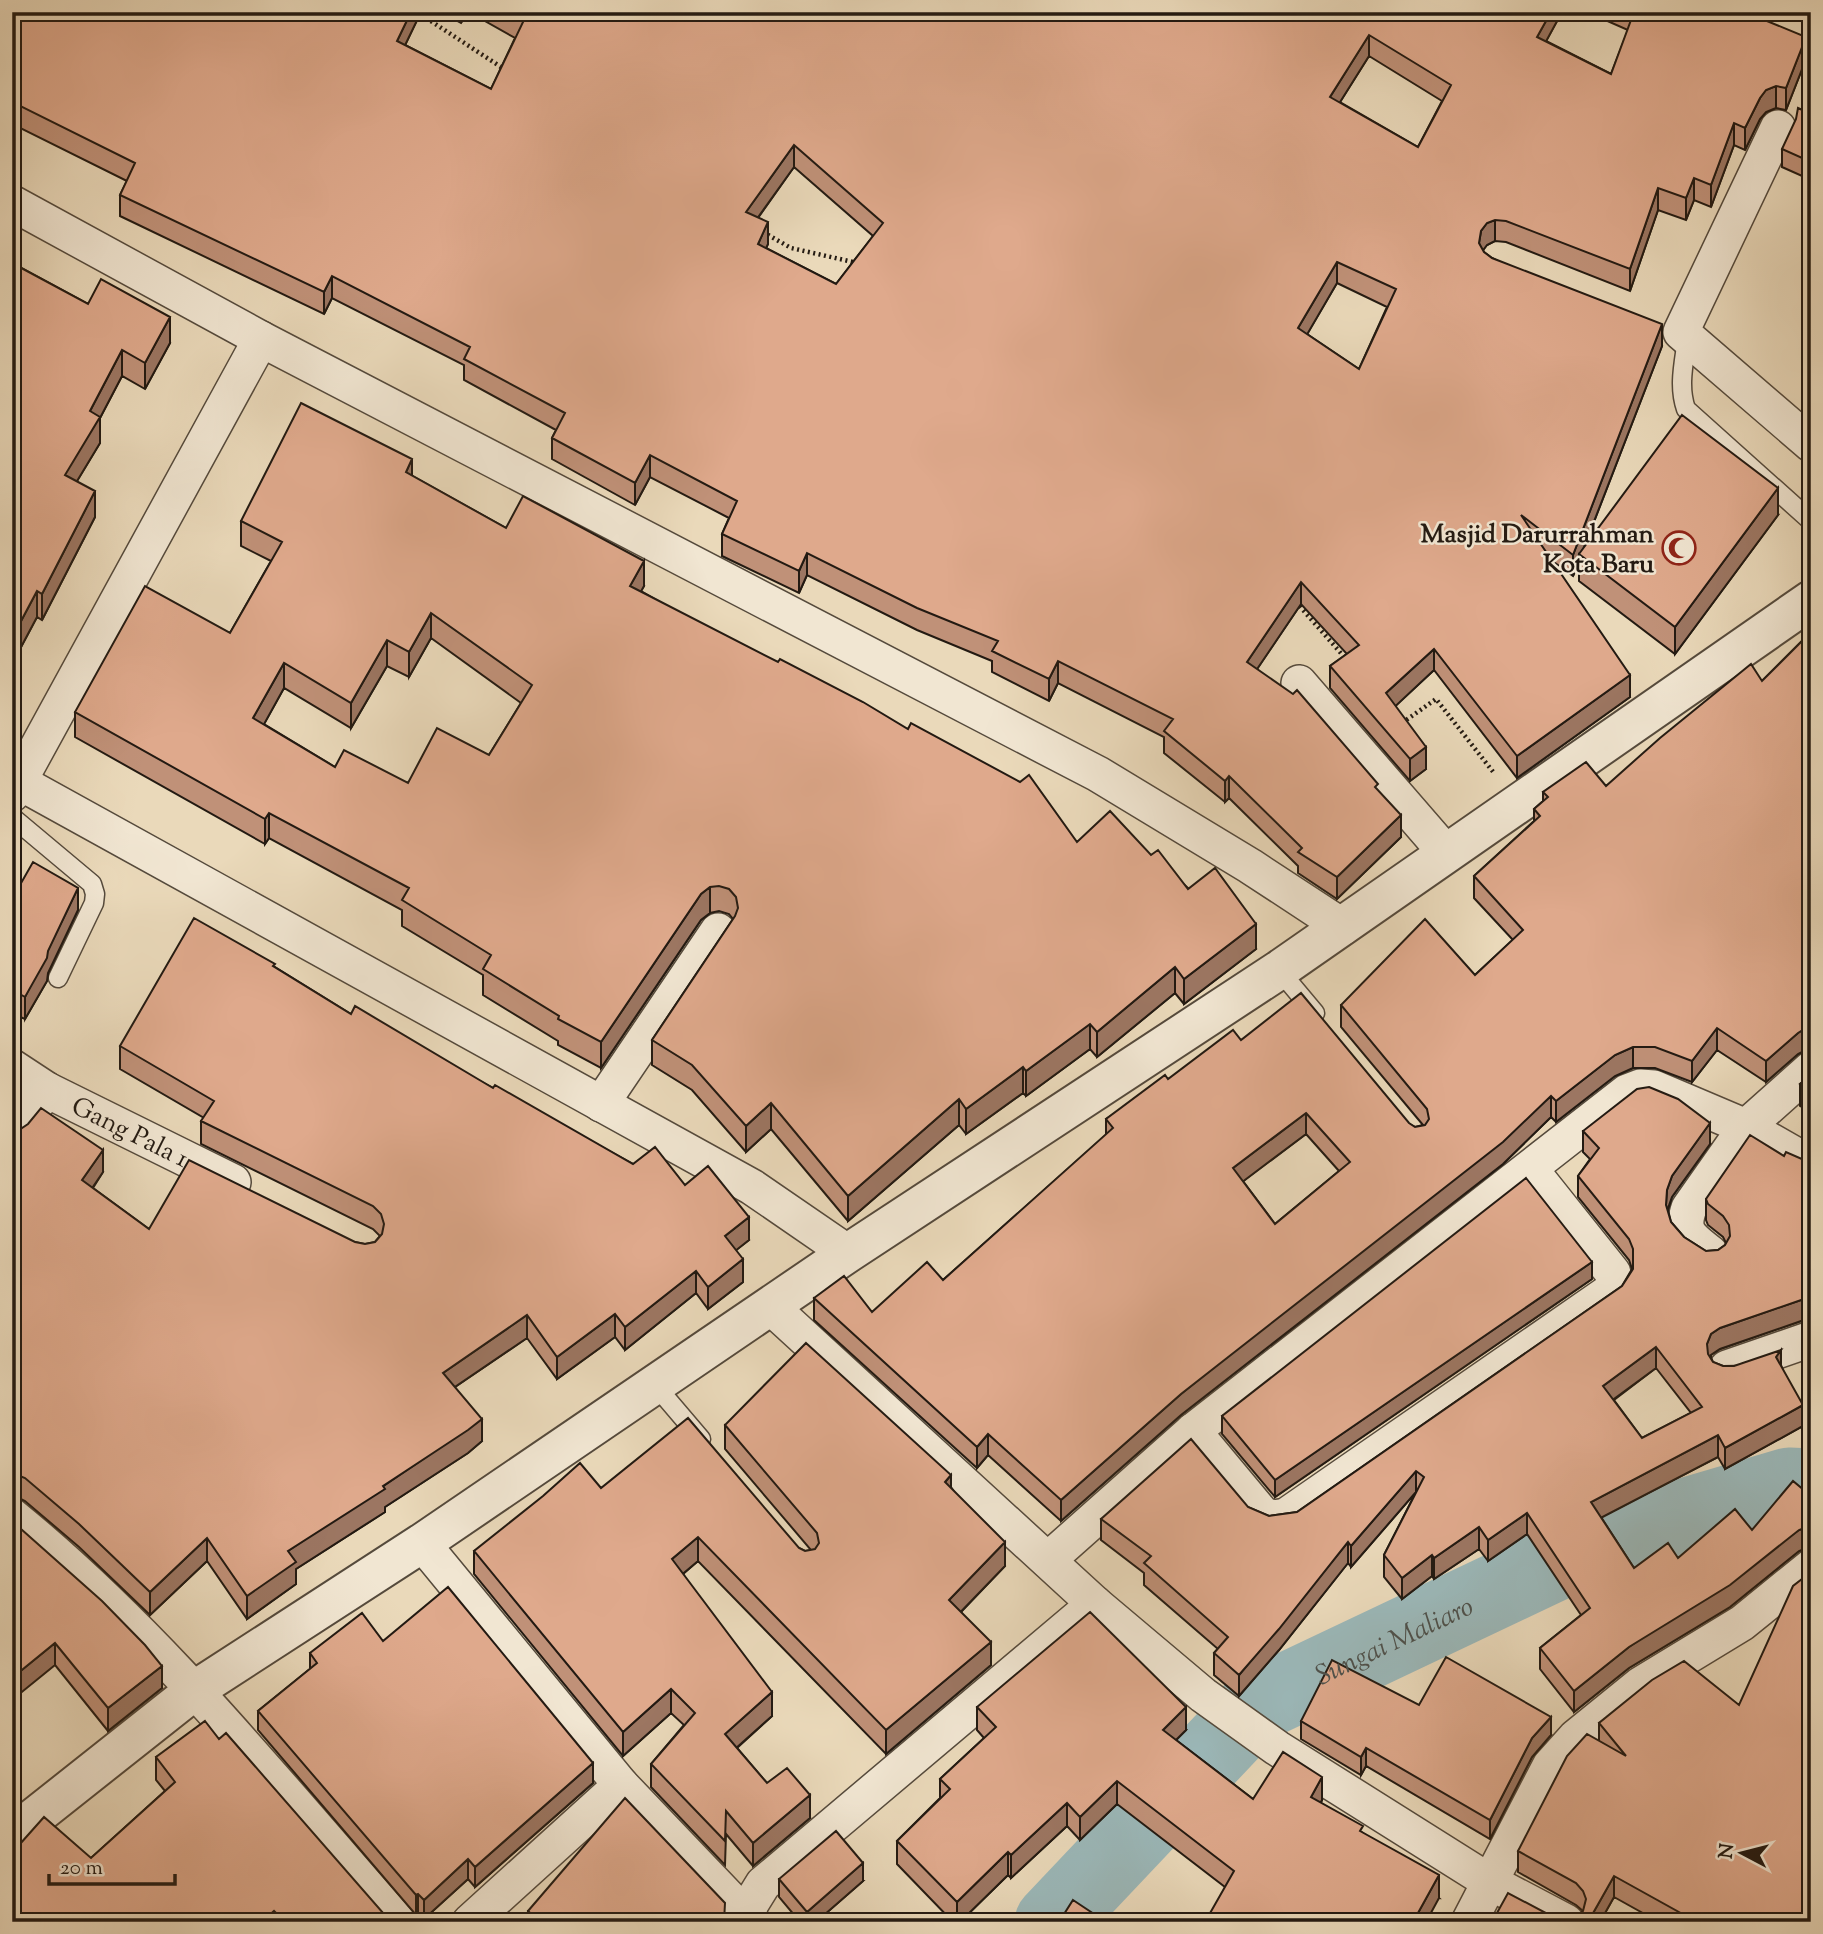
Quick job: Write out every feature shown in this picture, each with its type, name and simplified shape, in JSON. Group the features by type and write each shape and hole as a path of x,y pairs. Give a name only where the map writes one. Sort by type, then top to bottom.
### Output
{"street":[{"path":"1778,128 1675,331 1811,444"},
{"path":"12,203 261,338 1098,774 1343,926"},
{"path":"261,338 15,785 752,1187 848,1253"},
{"path":"12,1835 195,1689 422,1543 848,1253 1279,970 1811,600"},
{"path":"1299,683 1447,854"},
{"path":"601,1104 718,931"},
{"name":"Gang Pala 1","path":"12,1067 47,1090 266,1199"},
{"path":"1710,1253 1687,1233 1685,1220 1689,1208 1746,1126 1811,1069"},
{"path":"1048,1560 1193,1432 1627,1091 1640,1087 1654,1088 1746,1126 1811,1164"},
{"path":"12,1134 47,1090"},
{"path":"1193,1432 1264,1515 1274,1518 1286,1516 1611,1291 1613,1273 1530,1169"},
{"path":"771,1307 1095,1604 1203,1695 1277,1748 1490,1882 1566,1922"},
{"path":"1727,1368 1811,1339"},
{"path":"12,1516 64,1558 195,1689 398,1922"},
{"path":"422,1543 621,1785 748,1920"},
{"path":"1469,1922 1550,1766 1576,1737 1640,1685 1803,1586"},
{"path":"748,1920 750,1905 763,1884 1095,1604"},
{"path":"470,1922 621,1785"}],"lane":[{"path":"1675,331 1681,396 1686,409 1811,521"},
{"path":"12,817 92,884 95,894 94,903 58,978"},
{"path":"1279,970 1322,1022"},
{"path":"655,1385 709,1448"}],"path":[{"path":"416,12 508,72"},
{"path":"757,229 791,248 853,262 864,259"},
{"path":"1294,600 1348,662"},
{"path":"1393,713 1402,723 1436,699 1518,804"}],"building":[{"path":"12,12 411,12 397,41 491,89 524,20 509,12 1551,12 1537,37 1611,74 1634,12 1745,12 1806,37 1786,88 1776,86 1766,90 1745,128 1734,123 1711,185 1694,178 1686,198 1658,188 1630,269 1506,221 1495,220 1487,223 1481,231 1479,243 1484,252 1492,258 1662,324 1573,555 1521,515 1630,675 1517,756 1434,649 1386,693 1426,747 1410,759 1330,666 1359,645 1301,582 1247,662 1293,694 1297,690 1378,784 1375,787 1401,815 1337,877 1298,852 1302,848 1229,776 1225,781 1164,731 1173,719 1058,661 1049,679 992,651 998,641 917,608 807,553 799,571 722,534 737,501 650,455 635,483 552,438 565,413 464,359 470,347 332,276 324,292 120,195 135,163 12,102","holes":["1369,35 1451,85 1418,147 1330,97","794,145 883,223 836,284 758,244 768,222 746,212","1337,262 1396,289 1359,369 1298,328"]},
{"path":"1798,108 1811,114 1811,162 1782,149 1796,119"},
{"path":"12,263 88,304 101,279 170,317 145,363 122,350 90,411 100,417 65,475 95,491 42,594 37,591 12,638"},
{"path":"301,403 412,459 406,472 506,528 523,496 644,561 630,586 778,662 780,659 908,729 911,723 1020,782 1029,775 1077,842 1110,811 1151,855 1158,850 1188,889 1215,868 1256,924 1184,979 1175,967 1097,1032 1090,1024 1026,1071 1023,1067 966,1109 959,1099 848,1196 771,1103 746,1126 692,1065 652,1040 735,916 738,908 736,897 729,889 710,887 701,894 601,1042 558,1019 559,1016 483,969 491,955 402,900 409,888 269,813 265,819 75,712 145,586 230,633 282,542 241,521","holes":["431,613 532,685 489,755 437,728 408,783 344,750 335,767 253,718 284,663 351,703 387,640 409,652"]},
{"name":"Masjid Darurrahman Kota Baru","path":"1682,415 1778,488 1675,627 1579,554"},
{"path":"1811,632 1811,1028 1798,1033 1766,1061 1717,1028 1692,1061 1655,1047 1633,1047 1615,1055 1556,1101 1551,1096 1503,1142 1181,1394 1061,1500 988,1434 977,1447 814,1298 844,1276 872,1312 927,1262 943,1280 1113,1128 1106,1119 1165,1075 1168,1079 1233,1030 1241,1040 1301,993 1409,1123 1415,1127 1425,1125 1429,1119 1427,1109 1341,1005 1425,919 1475,975 1523,930 1474,876 1540,816 1534,809 1548,797 1543,792 1586,762 1606,786 1751,664 1762,681","holes":["1306,1113 1350,1162 1275,1224 1233,1168"]},
{"path":"33,862 78,888 47,958 25,997 18,993 12,1004 12,899"},
{"path":"194,918 275,964 273,966 351,1014 355,1006 493,1088 495,1085 633,1164 655,1147 685,1185 708,1166 749,1217 725,1236 743,1259 708,1287 696,1271 625,1327 615,1314 557,1357 527,1315 443,1373 482,1419 383,1486 385,1489 288,1551 296,1562 247,1596 207,1538 150,1592 79,1524 25,1478 12,1474 12,1131 28,1124 41,1108 103,1150 82,1180 149,1229 189,1160 355,1242 375,1242 382,1234 384,1224 381,1214 373,1206 201,1121 214,1101 120,1046"},
{"path":"1811,1075 1811,1091 1800,1084"},
{"path":"1649,1087 1678,1099 1710,1123 1672,1176 1666,1205 1671,1222 1684,1237 1706,1251 1718,1250 1730,1236 1729,1225 1706,1199 1750,1135 1784,1156 1786,1152 1811,1163 1811,1298 1720,1328 1711,1334 1707,1344 1708,1354 1713,1362 1723,1366 1734,1366 1781,1350 1776,1357 1803,1405 1725,1448 1718,1435 1591,1502 1634,1568 1668,1543 1678,1558 1735,1509 1752,1530 1793,1481 1811,1496 1811,1526 1799,1530 1730,1585 1629,1647 1574,1691 1540,1648 1590,1608 1527,1513 1488,1540 1479,1527 1434,1558 1432,1555 1402,1578 1384,1555 1424,1477 1416,1471 1351,1546 1348,1542 1239,1675 1214,1653 1228,1637 1144,1563 1151,1556 1101,1519 1191,1439 1248,1507 1269,1516 1297,1512 1622,1286 1633,1269 1633,1249 1629,1239 1578,1176 1599,1148 1583,1131 1637,1089","holes":["1656,1347 1702,1407 1642,1438 1603,1386"]},
{"path":"1811,1107 1811,1120 1806,1117"},
{"path":"1526,1178 1592,1262 1275,1480 1222,1416"},
{"path":"806,1343 951,1475 945,1482 1005,1542 949,1600 991,1642 886,1730 698,1537 672,1559 772,1692 725,1734 767,1783 787,1768 810,1795 753,1843 726,1811 725,1841 651,1764 695,1713 671,1689 623,1732 474,1551 580,1463 601,1488 688,1418 799,1548 805,1551 815,1549 819,1543 817,1533 725,1425"},
{"path":"12,1521 102,1601 162,1666 108,1708 55,1643 12,1678"},
{"path":"1811,1572 1811,1922 1697,1922 1614,1876 1588,1922 1492,1922 1508,1893 1557,1919 1567,1921 1576,1918 1583,1911 1586,1899 1576,1883 1518,1851 1567,1756 1587,1734 1626,1756 1599,1723 1652,1680 1684,1661 1739,1705 1793,1586"},
{"path":"448,1587 593,1763 475,1867 468,1859 424,1900 416,1895 258,1711 317,1663 310,1653 362,1613 383,1641"},
{"path":"1090,1612 1186,1707 1163,1730 1253,1799 1283,1752 1322,1777 1311,1797 1363,1826 1360,1831 1439,1875 1413,1922 1205,1922 1234,1871 1117,1781 1080,1817 1067,1803 1011,1855 1008,1852 957,1902 897,1841 950,1789 940,1779 996,1727 977,1707"},
{"path":"1446,1657 1551,1717 1532,1738 1490,1820 1366,1748 1361,1757 1301,1721 1332,1660 1419,1705"},
{"path":"205,1721 219,1739 226,1733 383,1913 391,1918 387,1922 285,1922 274,1911 262,1922 12,1922 12,1853 44,1817 91,1858 175,1782 156,1757"},
{"path":"625,1798 725,1903 724,1922 540,1922 528,1911"},
{"path":"836,1831 863,1863 807,1912 779,1879"},
{"path":"1073,1900 1106,1922 1059,1922"}],"waterway":[{"name":"Sungai Maliaro","path":"1052,1922 1258,1704 1606,1539 1789,1485 1811,1486"}],"place":[{"name":"Masjid Darurrahman Kota Baru","path":"1679,548"}]}
